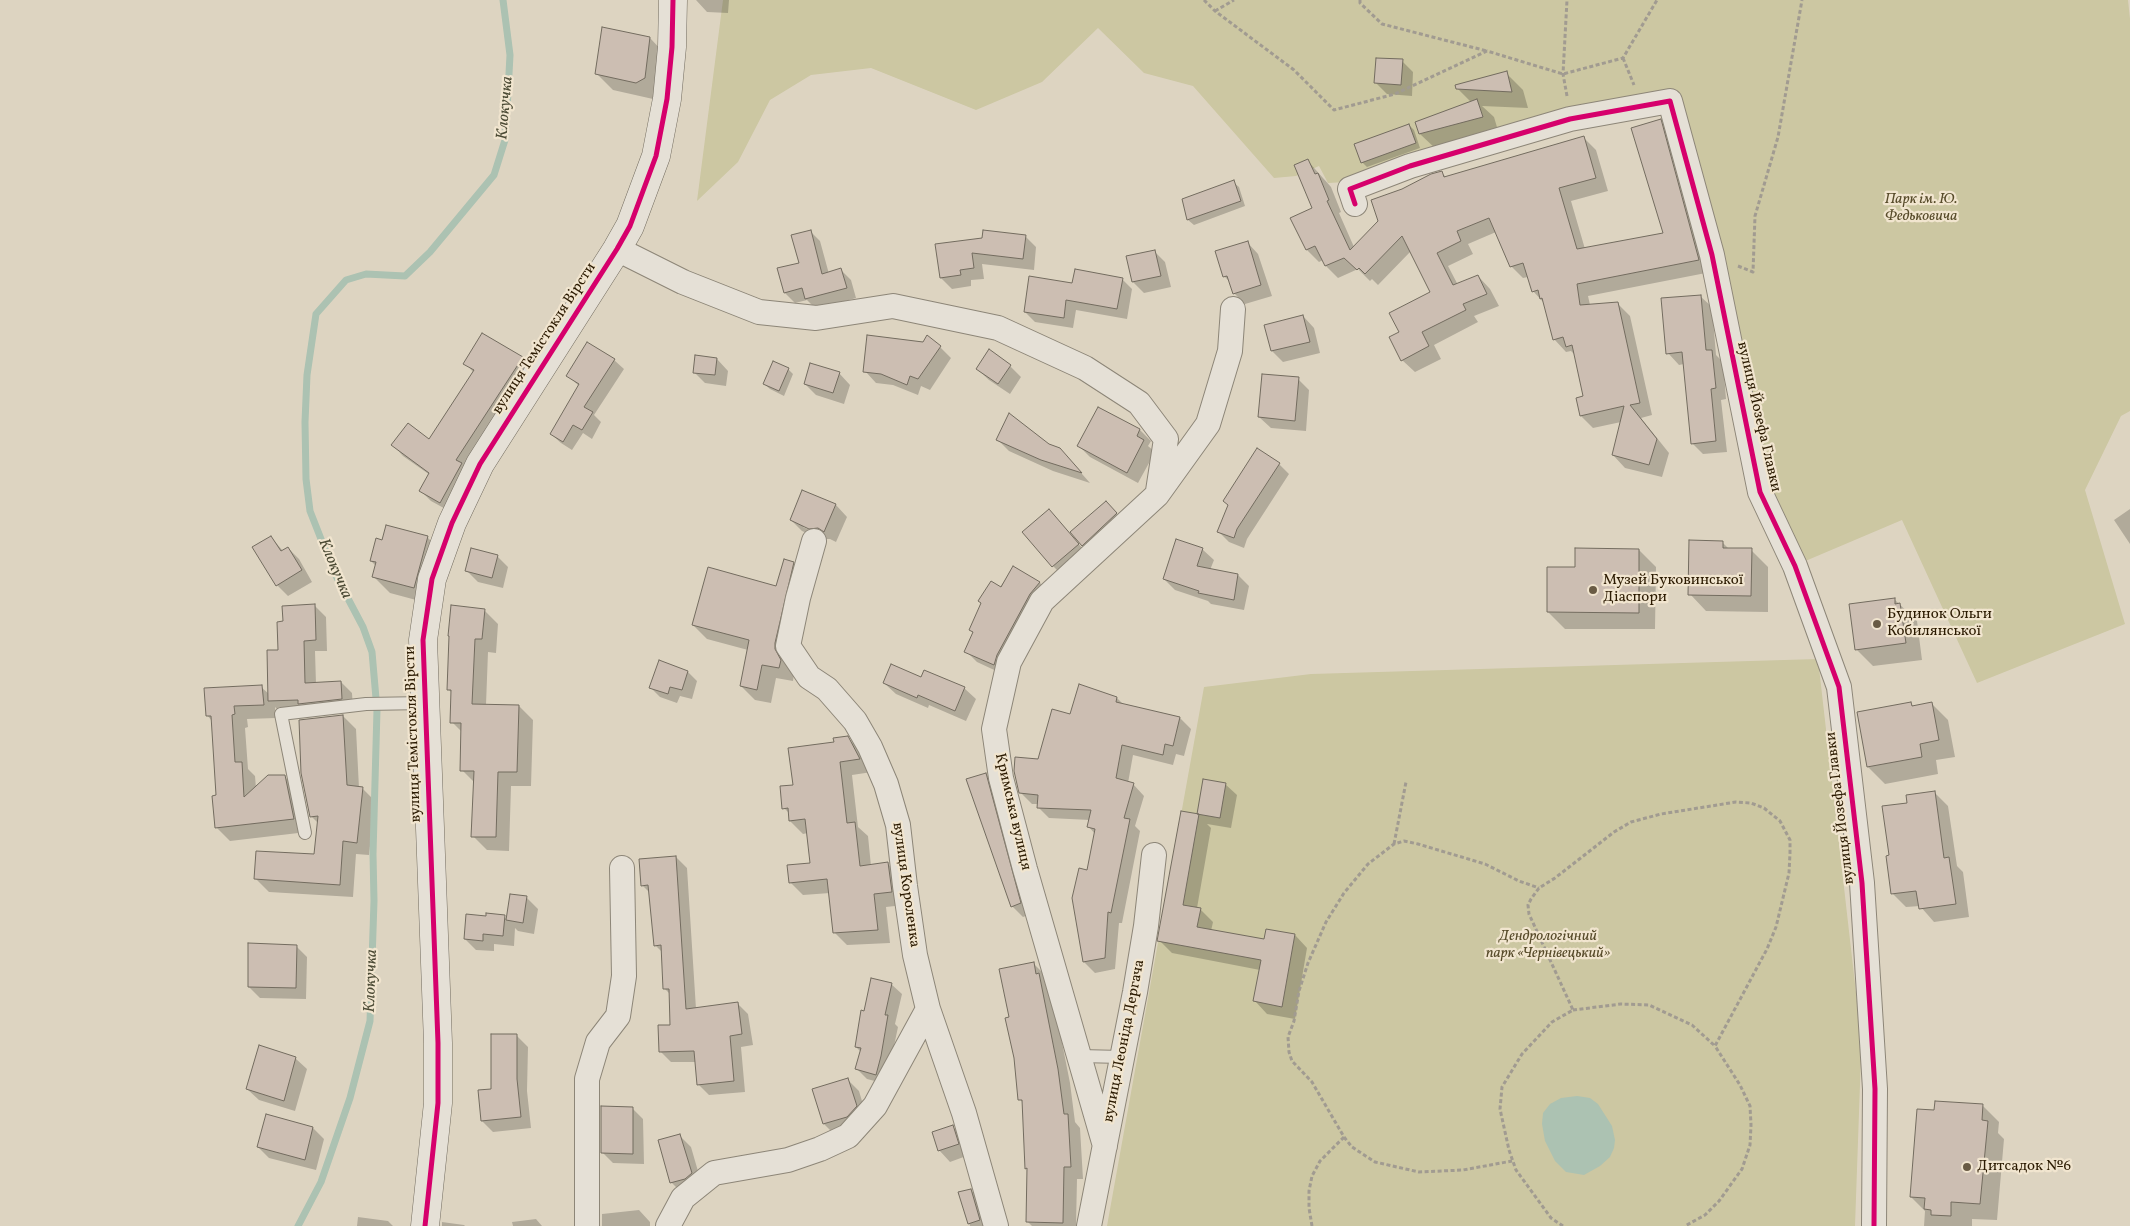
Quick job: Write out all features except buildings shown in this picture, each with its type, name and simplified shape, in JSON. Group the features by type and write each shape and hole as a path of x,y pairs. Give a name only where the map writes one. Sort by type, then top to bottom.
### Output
{"street":[{"name":"вулиця Темістокля Вірсти","path":"425,1226 438,1103 438,1051 423,640 432,579 452,523 480,464 630,226 656,156 667,99 672,47 673,0"},
{"name":"вулиця Йозефа Главки","path":"1355,204 1350,189 1410,166 1570,119 1670,101 1712,256 1760,492 1795,566 1839,686 1862,883 1875,1089 1874,1226"},
{"path":"617,249 683,282 759,312 816,318 893,306 998,328 1085,368 1138,403 1166,439 1157,495"},
{"name":"Кримська вулиця","path":"1105,1146 1025,870 1001,778 994,729 1009,662 1042,601 1157,495 1208,424 1230,351 1233,309"},
{"name":"вулиця Короленка","path":"814,541 798,598 788,646 809,677 826,689 855,720 870,747 886,784 898,825 904,886 914,947 928,1009 964,1113 996,1226"},
{"name":"вулиця Леоніда Дергача","path":"1089,1226 1146,926 1154,855"},
{"path":"587,1226 587,1079 598,1042 618,1016 624,976 622,868"},
{"path":"668,1226 684,1198 714,1173 788,1160 820,1149 848,1136 875,1106 928,1009"}],"lane":[{"path":"305,833 281,714 366,704 425,703"},
{"path":"1080,1056 1122,1057"}],"path":[{"path":"1204,0 1215,11 1294,70 1334,110 1395,94 1487,51"},
{"path":"1215,11 1234,0"},
{"path":"1360,0 1360,3 1382,24 1487,51 1563,74 1623,58 1657,0"},
{"path":"1567,0 1563,74 1570,119"},
{"path":"1712,256 1753,272 1755,216 1778,137 1802,0"},
{"path":"1623,58 1644,106"},
{"path":"1394,844 1406,782"},
{"path":"1573,1010 1529,914 1528,905 1539,888 1555,878 1614,832 1631,822 1646,817 1736,802 1751,803 1764,808 1780,821 1790,840 1789,873 1776,927 1767,949 1714,1046"},
{"path":"1512,1161 1463,1170 1419,1172 1375,1162 1352,1147 1344,1137 1312,1082 1292,1061 1288,1037 1294,1021 1299,991 1308,962 1326,922 1356,876 1394,844 1404,841 1428,846 1485,864 1519,881 1539,888"},
{"path":"1563,1226 1550,1218 1519,1176 1512,1161 1500,1109 1502,1087 1516,1062 1530,1044 1556,1019 1573,1010 1620,1004 1649,1005 1692,1025 1714,1046 1745,1094 1751,1114 1750,1144 1742,1169 1719,1201 1705,1215 1685,1226"},
{"path":"1312,1226 1308,1208 1312,1176 1320,1161 1344,1137"}],"green space":[{"name":"Парк ім. Ю. Федьковича","path":"723,0 2128,0 2130,19 2130,411 2121,416 2085,490 2125,624 1977,683 1902,520 1803,562 1769,491 1674,92 1346,182 1328,183 1319,166 1296,176 1274,178 1193,86 1144,73 1098,28 1042,82 976,110 871,68 811,75 770,100 738,162 697,201"},
{"name":"Дендрологічний парк «Чернівецький»","path":"1818,659 1859,1019 1861,1056 1855,1226 1107,1226 1204,687 1311,674"}],"shaded area":[{"path":"1577,1096 1590,1098 1598,1104 1612,1126 1615,1140 1610,1157 1600,1166 1584,1175 1566,1172 1555,1161 1545,1141 1542,1124 1543,1113 1550,1104 1561,1098"}],"waterway":[{"name":"Клокучка","path":"298,1226 321,1182 350,1098 370,1021 374,901 373,854 377,710 372,652 363,627 334,572 310,511 306,479 305,422 307,375 316,314 346,280 366,274 405,276 430,252 494,175 505,140 510,55 503,0"}],"cycle path":[{"path":"425,1226 438,1103 438,1043 423,640 432,579 452,523 480,464 630,226 656,156 667,99 672,47 673,0"},
{"path":"1355,204 1350,189 1410,166 1570,119 1670,101 1712,255 1760,492 1795,566 1839,687 1862,883 1875,1089 1874,1226"}],"place":[{"name":"Музей Буковинської Діаспори","path":"1593,590"},
{"name":"Будинок Ольги Кобилянської","path":"1877,624"},
{"name":"Дитсадок №6","path":"1967,1167"}]}
